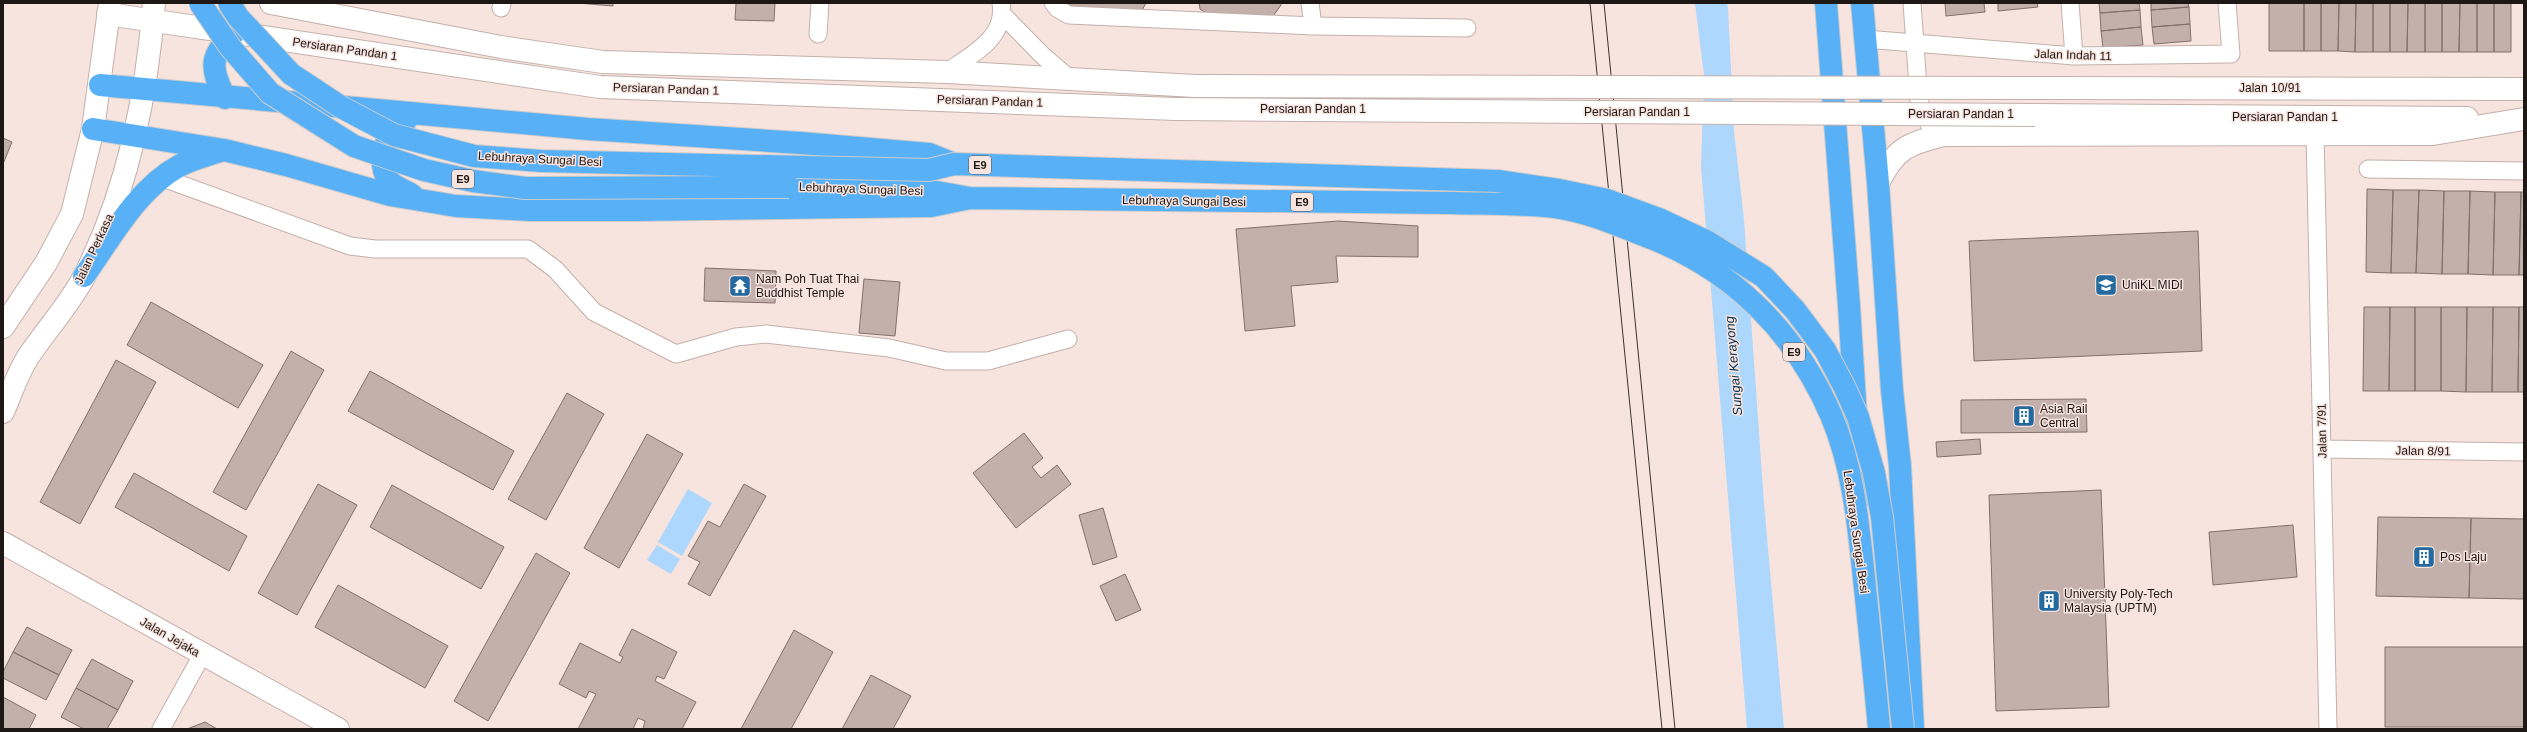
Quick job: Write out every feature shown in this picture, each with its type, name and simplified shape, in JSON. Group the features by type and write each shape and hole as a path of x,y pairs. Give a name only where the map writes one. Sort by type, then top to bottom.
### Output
{"highway":[{"name":"Lebuhraya Sungai Besi","path":"200,3 230,47 270,93 354,146 424,170 473,181 525,188 752,186 931,191 970,198 1451,203 1562,208 1601,219 1683,250 1722,276 1756,303 1800,360 1831,416 1840,442 1853,499 1879,729"},
{"name":"Lebuhraya Sungai Besi","path":"229,3 238,17 291,74 341,107 394,135 474,156 541,161 929,170 954,164 1498,182 1559,190 1607,200 1659,219 1708,242 1764,277 1795,310 1825,350 1858,417 1874,473 1882,517 1903,729"},
{"path":"1826,3 1850,306 1874,729"},
{"path":"1862,3 1878,182 1892,390 1900,466 1913,729"},
{"path":"225,98 216,79 214,65 217,50 234,33"},
{"path":"100,85 225,98 419,115 588,129 801,143 929,154 954,164"},
{"path":"419,115 400,124 384,144 384,168 391,182 421,201"},
{"path":"93,129 224,150 421,201 456,206 530,210 931,206 970,198"},
{"path":"84,276 135,204 163,178 179,166 224,150"}],"street":[{"name":"Persiaran Pandan 1","path":"271,3 502,47 603,62 947,72 1195,86 2016,88"},
{"path":"818,34 820,3"},
{"path":"1310,3 1313,26"},
{"path":"1912,3 1919,101 1929,124 1943,135"},
{"path":"2070,3 2074,56"},
{"name":"Jalan Indah 11","path":"1865,39 2074,56 2231,54 2228,3"},
{"path":"1055,6 1069,15 1177,11 1313,26 1467,28"},
{"name":"Persiaran Pandan 1","path":"109,9 154,12 234,33 600,87 1176,108 2524,119"},
{"path":"3,327 46,263 72,214 93,129 109,9"},
{"path":"947,72 985,46 997,29 1002,9"},
{"path":"1002,9 1042,55 1070,79"},
{"name":"Jalan Perkasa","path":"3,412 20,369 84,276 109,223 134,136 144,89 154,12"},
{"name":"Jalan 10/91","path":"2016,88 2524,89"},
{"path":"1878,182 1889,162 1903,149 1943,135 2315,133 2433,134 2524,119"},
{"name":"Jalan 7/91","path":"2315,133 2328,729"},
{"path":"2368,169 2524,171"},
{"path":"163,178 350,246 375,249 528,249 555,269 594,312 676,354 736,337 766,334 889,348 946,360 988,361 1068,339"},
{"name":"Jalan 8/91","path":"2322,449 2524,452"},
{"name":"Jalan Jejaka","path":"3,543 202,655 338,729"},
{"path":"161,729 202,655"}],"water":[{"name":"Sungai Kerayong","path":"1695,3 1727,3 1728,8 1734,131 1744,220 1764,503 1784,729 1747,729 1701,167 1704,75"},
{"path":"688,489 712,503 682,556 658,542"},
{"path":"657,545 680,559 671,574 647,560"}],"building":[{"path":"577,3 613,3 613,6"},
{"path":"736,3 775,3 774,21 735,20"},
{"path":"1066,3 1146,3 1140,14 1080,11"},
{"path":"1199,3 1281,3 1281,5 1271,19 1211,16 1200,9"},
{"path":"1945,3 1984,3 1985,12 1946,16"},
{"path":"1998,3 2037,3 2038,7 1998,11"},
{"path":"2099,3 2139,3 2140,10 2100,13"},
{"path":"2151,3 2188,3 2189,7 2151,10"},
{"path":"2269,3 2304,3 2304,51 2269,51"},
{"path":"2304,3 2321,3 2321,51 2304,51"},
{"path":"2321,3 2339,3 2338,51 2321,51"},
{"path":"2339,3 2356,3 2355,52 2338,51"},
{"path":"2356,3 2373,3 2373,52 2355,52"},
{"path":"2373,3 2390,3 2390,52 2373,52"},
{"path":"2390,3 2408,3 2407,52 2390,52"},
{"path":"2408,3 2425,3 2425,52 2407,52"},
{"path":"2425,3 2442,3 2442,52 2425,52"},
{"path":"2442,3 2460,3 2459,52 2442,52"},
{"path":"2460,3 2477,3 2477,52 2459,52"},
{"path":"2477,3 2494,3 2494,52 2477,52"},
{"path":"2494,3 2511,3 2511,52 2494,52"},
{"path":"2189,7 2190,24 2152,27 2151,10"},
{"path":"2140,10 2141,27 2101,31 2100,13"},
{"path":"2190,24 2191,41 2154,44 2152,27"},
{"path":"2141,27 2143,45 2103,48 2101,31"},
{"path":"3,138 12,142 3,164"},
{"path":"2367,189 2393,190 2391,273 2366,272"},
{"path":"2393,190 2419,190 2416,273 2391,273"},
{"path":"2419,190 2444,191 2442,274 2416,273"},
{"path":"2444,191 2470,191 2468,274 2442,274"},
{"path":"2470,191 2495,192 2493,275 2468,274"},
{"path":"2495,192 2521,192 2519,275 2493,275"},
{"path":"2521,192 2524,192 2524,275 2519,275"},
{"path":"1338,221 1418,226 1418,257 1336,256 1338,282 1291,286 1295,326 1245,331 1236,229"},
{"path":"2198,231 2202,351 1974,361 1969,241"},
{"name":"Nam Poh Tuat Thai Buddhist Temple","path":"705,268 776,271 775,303 704,301"},
{"path":"864,279 900,282 895,336 859,333"},
{"path":"151,302 263,365 238,408 127,345"},
{"path":"2364,307 2390,307 2389,391 2363,391"},
{"path":"2390,307 2415,307 2415,391 2389,391"},
{"path":"2415,307 2441,307 2441,391 2415,391"},
{"path":"2441,307 2467,307 2466,392 2441,391"},
{"path":"2467,307 2493,307 2492,392 2466,392"},
{"path":"2493,307 2519,307 2518,392 2492,392"},
{"path":"2519,307 2524,307 2524,392 2518,392"},
{"path":"291,351 324,370 246,510 213,492"},
{"path":"116,360 156,382 80,524 40,502"},
{"path":"370,371 514,451 493,490 348,411"},
{"path":"567,393 604,414 546,520 508,499"},
{"name":"Asia Rail Central","path":"2086,399 2087,432 1961,433 1961,400"},
{"path":"1024,433 1043,458 1032,467 1041,478 1057,465 1071,484 1016,528 973,473"},
{"path":"647,434 683,454 619,568 584,548"},
{"path":"1980,439 1981,454 1937,457 1936,442"},
{"path":"134,473 247,536 229,571 115,507"},
{"path":"318,484 357,505 297,615 258,593"},
{"path":"744,484 766,496 710,596 688,584 700,562 688,556 708,521 720,527"},
{"path":"392,485 504,547 481,589 370,527"},
{"name":"University Poly-Tech Malaysia (UPTM)","path":"2101,490 2109,707 1996,711 1989,495"},
{"path":"1103,508 1117,557 1093,565 1079,515"},
{"name":"Pos Laju","path":"2378,517 2471,518 2469,598 2376,596"},
{"path":"2471,518 2524,519 2524,599 2469,598"},
{"path":"2293,525 2297,577 2213,585 2209,532"},
{"path":"536,553 570,573 488,721 454,701"},
{"path":"1125,574 1141,610 1116,621 1100,586"},
{"path":"338,585 448,646 425,688 315,627"},
{"path":"27,627 72,650 59,675 13,652"},
{"path":"632,629 677,652 664,679 657,676 655,681 696,702 682,729 643,729 645,721 638,718 633,729 578,729 596,694 589,691 586,698 559,684 580,643 620,663 623,657 619,655"},
{"path":"794,630 833,652 791,729 741,729"},
{"path":"2385,647 2524,647 2524,727 2385,727"},
{"path":"13,652 59,675 46,700 3,678 3,672"},
{"path":"92,659 133,681 118,710 76,688"},
{"path":"871,675 911,696 893,729 842,729"},
{"path":"76,688 118,710 107,729 84,729 61,717"},
{"path":"3,697 36,715 29,729 3,729"},
{"path":"205,722 217,729 187,729"}],"tram line":[{"path":"1590,3 1662,729"},
{"path":"1604,3 1675,729"}],"place":[{"name":"UniKL MIDI","path":"2106,285"},
{"name":"Nam Poh Tuat Thai Buddhist Temple","path":"740,286"},
{"name":"Asia Rail Central","path":"2024,416"},
{"name":"Pos Laju","path":"2424,557"},
{"name":"University Poly-Tech Malaysia (UPTM)","path":"2049,601"}]}
